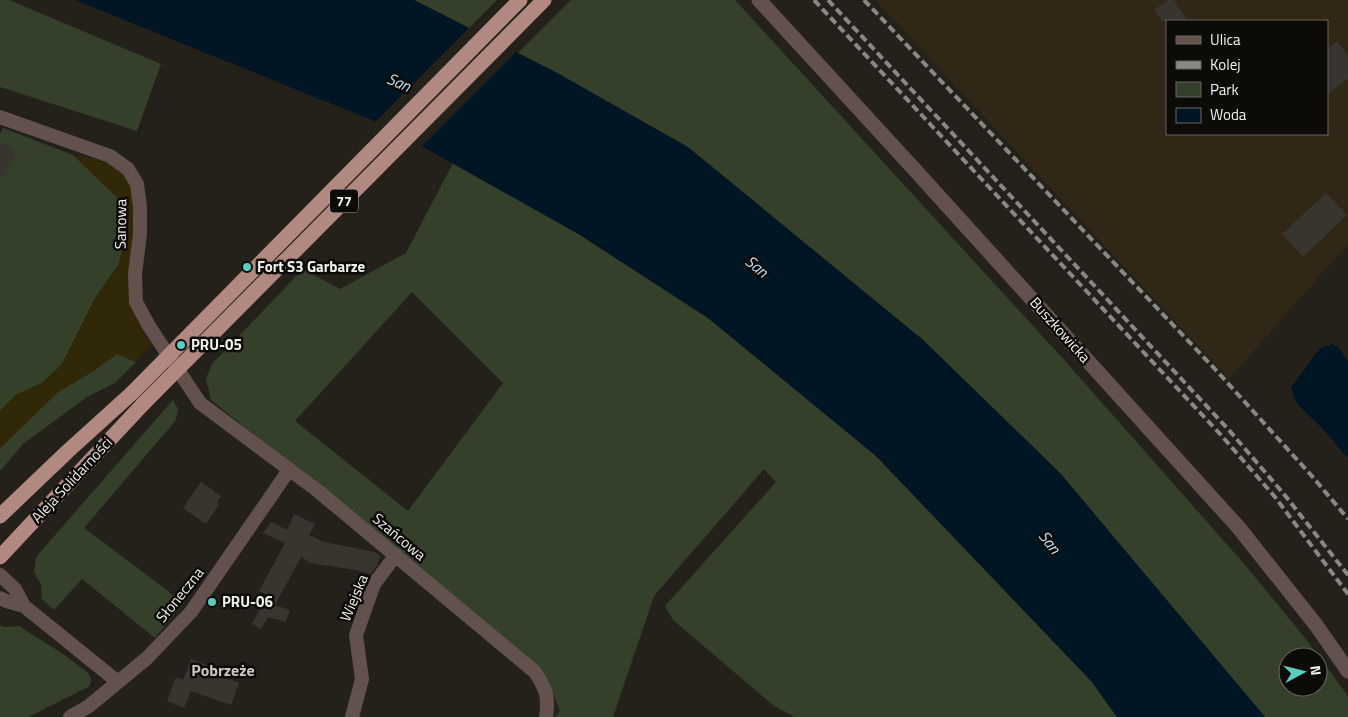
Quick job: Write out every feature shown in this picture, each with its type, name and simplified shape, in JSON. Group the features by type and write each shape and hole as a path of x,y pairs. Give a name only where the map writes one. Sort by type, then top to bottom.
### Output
{"highway":[{"name":"Aleja Solidarności","path":"2,512 132,392 520,0"},
{"name":"Aleja Solidarności","path":"0,557 144,403 544,0"}],"street":[{"name":"Buszkowicka","path":"759,0 942,199 1239,528 1316,625 1348,671"},
{"name":"Sanowa","path":"0,117 110,156 128,169 137,184 140,207 140,234 135,274 136,302 200,402"},
{"name":"Szańcowa","path":"200,402 318,491 535,672 546,689 548,705 546,717"},
{"name":"Słoneczna","path":"70,717 89,706 147,658 191,612 289,470"},
{"name":"Wiejska","path":"352,717 362,679 356,636 374,584 396,555"},
{"path":"0,575 15,589 24,606 118,682"},
{"path":"0,598 24,606"}],"shaded area":[{"path":"875,0 1348,0 1348,244 1229,379"}],"green space":[{"path":"0,0 9,0 161,64 137,131 0,87"},
{"path":"414,0 497,0 469,28"},
{"path":"571,0 735,0 1066,362 1246,566 1305,638 1312,647 1278,647 1278,697 1328,697 1328,669 1348,696 1348,717 1265,717 1060,473 922,339 561,75 518,53"},
{"path":"3,128 73,155 120,200 128,219 119,264 95,298 62,364 42,383 16,395 0,411 0,134"},
{"path":"453,163 580,235 708,318 876,456 1092,682 1117,717 795,717 774,706 673,620 665,606 776,482 764,469 654,596 613,717 555,717 560,711 547,679 386,540 211,400 206,379 212,364 303,269 340,289 406,253","holes":["412,292 503,383 408,511 295,421"]},
{"path":"117,354 136,362 115,383 87,397 23,444 0,471 0,448 58,392 95,370"},
{"path":"173,400 178,409 176,420 84,528 184,603 155,638 82,579 54,610 42,599 41,585 34,572 36,557"},
{"path":"0,625 4,627 19,626 66,656 88,673 91,679 90,686 28,717 0,717"}],"sand":[{"path":"73,155 108,161 125,176 133,190 135,231 132,301 146,337 153,342 136,362 117,354 95,370 58,392 0,448 0,411 16,395 42,383 62,364 95,298 119,264 128,219 120,200"}],"water":[{"name":"San","path":"75,0 414,0 561,75 688,147 922,339 1060,473 1265,717 1117,717 1092,682 876,456 708,318 580,235 384,125"},
{"path":"1333,344 1339,348 1348,362 1348,458 1295,401 1291,387 1320,348"}],"pier":[{"path":"471,26 518,50 420,148 373,124"}],"building":[{"path":"1168,0 1174,0 1187,20 1162,21 1154,10"},
{"path":"1337,41 1348,56 1348,78 1328,94 1328,48"},
{"path":"0,141 17,152 0,180"},
{"path":"1326,193 1347,215 1303,257 1282,234"},
{"path":"201,482 221,496 217,502 219,504 206,524 183,508"},
{"path":"294,514 315,524 309,535 324,542 375,552 380,556 377,566 370,574 310,563 301,557 275,605 290,610 285,622 268,617 261,629 252,624 267,595 259,591 285,543 263,533 271,522 287,530"},
{"path":"191,659 213,667 211,672 239,683 231,705 191,691 184,708 167,701 176,677 183,680"}],"railway":[{"path":"814,0 1221,435 1275,497 1348,594"},
{"path":"828,0 1228,429 1283,493 1348,575"},
{"path":"864,0 1214,368 1311,475 1348,519"}],"place":[{"name":"Fort S3 Garbarze","path":"247,267"},
{"name":"PRU-05","path":"181,345"},
{"name":"PRU-06","path":"212,602"}],"district":[{"name":"Pobrzeże","path":"223,670"}]}
